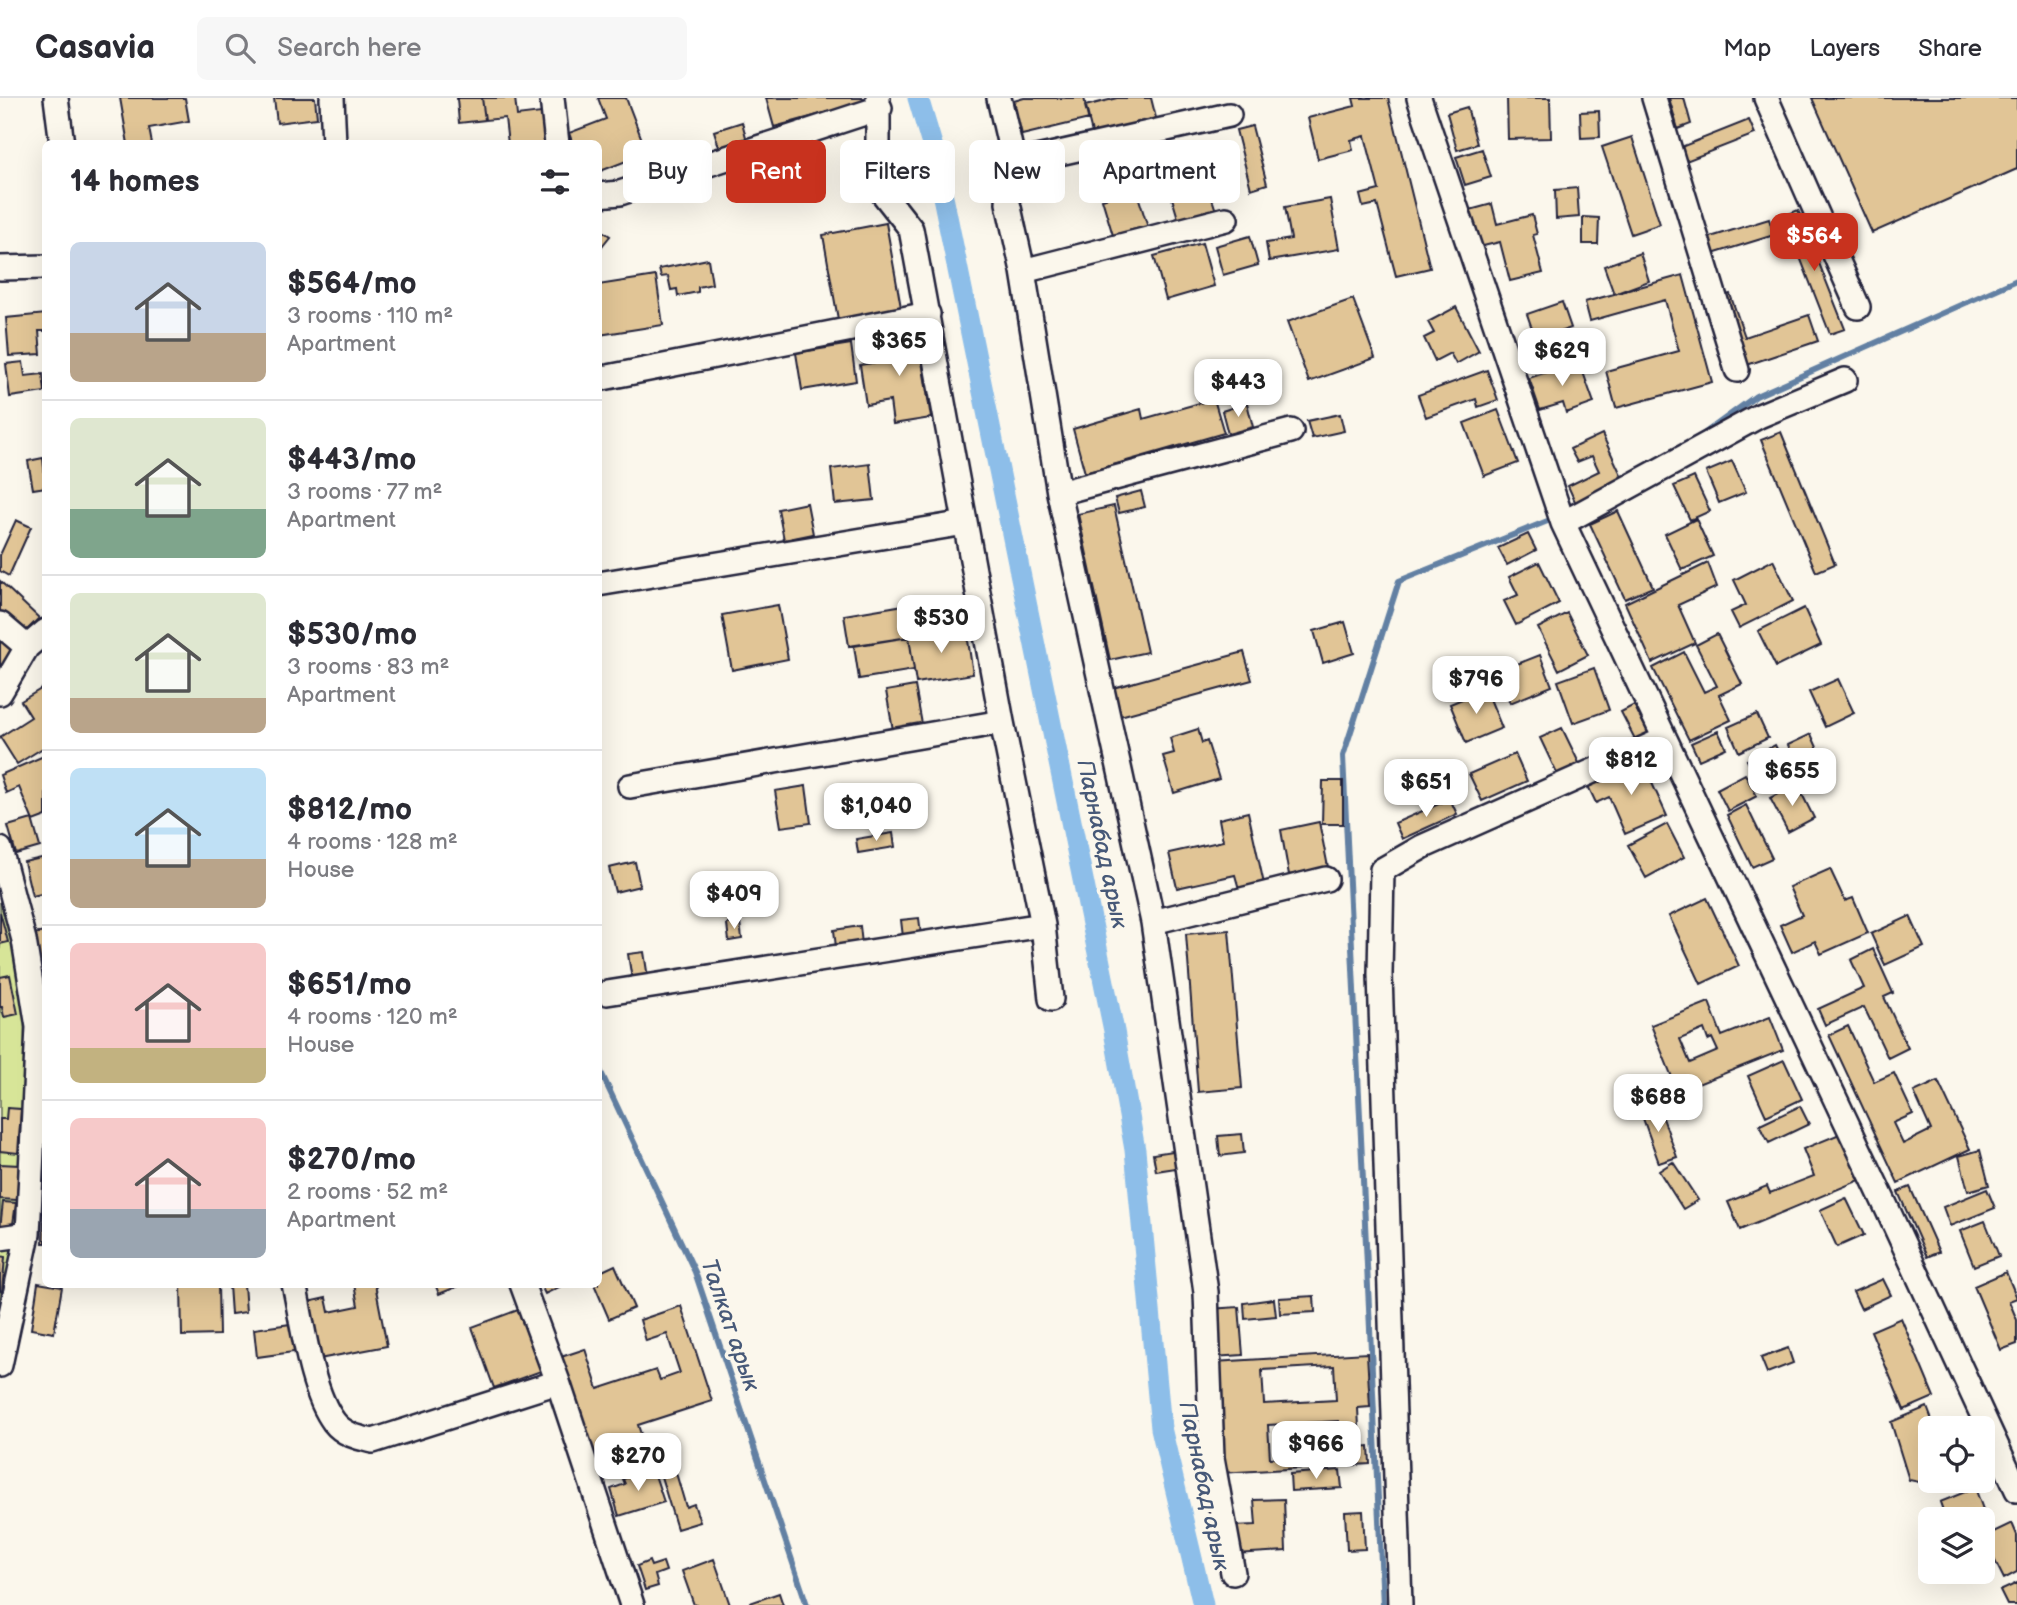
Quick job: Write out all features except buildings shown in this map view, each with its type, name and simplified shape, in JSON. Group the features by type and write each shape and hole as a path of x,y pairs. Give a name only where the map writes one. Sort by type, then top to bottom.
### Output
{"street":[{"path":"56,98 61,140"},
{"path":"332,98 334,140"},
{"path":"552,98 557,140"},
{"path":"999,98 1009,140"},
{"path":"1419,98 1563,523 2017,1490"},
{"path":"1654,98 1737,370"},
{"path":"1766,98 1858,307"},
{"path":"602,195 620,193 879,103 877,187 911,229 1002,722 1043,925 1051,999"},
{"path":"1065,152 1229,115"},
{"path":"1008,203 1023,271 1059,493 1153,922 1206,1292 1212,1458 1233,1573"},
{"path":"1023,271 1226,219"},
{"path":"0,268 42,267"},
{"path":"602,378 928,314"},
{"path":"1563,523 1759,416 1845,380"},
{"path":"1059,493 1291,431"},
{"path":"602,583 965,523"},
{"path":"0,624 27,647"},
{"path":"0,693 27,647 42,634"},
{"path":"630,786 1002,722"},
{"path":"1399,1605 1380,974 1382,870 1422,847 1665,739"},
{"path":"0,849 24,940 38,1027 28,1234 0,1365"},
{"path":"1153,922 1326,879"},
{"path":"607,993 1043,925"},
{"path":"0,1238 28,1234"},
{"path":"295,1288 316,1384 335,1423 352,1436 373,1441 558,1382"},
{"path":"523,1288 558,1382 632,1605"}],"green space":[{"path":"0,851 24,997 27,1181 0,1365"}],"waterway":[{"name":"Парнабад арык","path":"918,98 933,148 1114,1031 1135,1150 1161,1428 1203,1605"},
{"path":"1701,436 1756,396 2017,280"},
{"path":"1383,1605 1343,756 1399,581 1555,518"},
{"name":"Талкат арык","path":"602,1074 695,1272 807,1605"}]}
